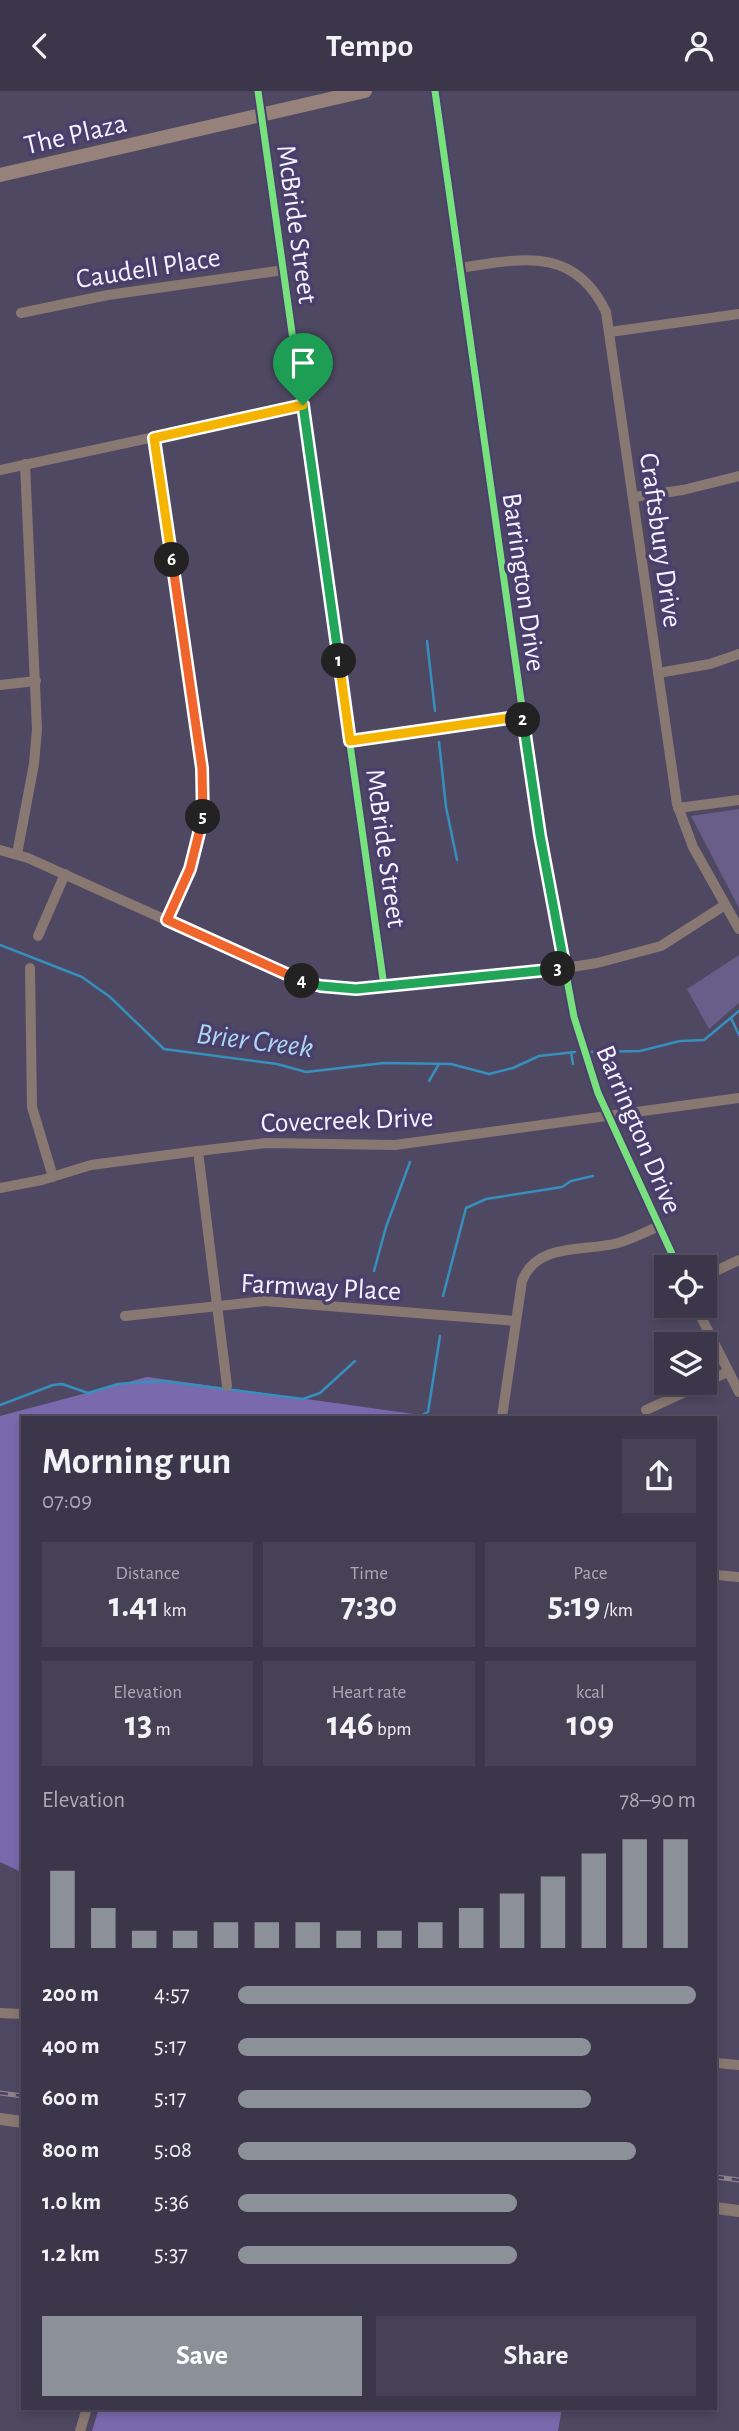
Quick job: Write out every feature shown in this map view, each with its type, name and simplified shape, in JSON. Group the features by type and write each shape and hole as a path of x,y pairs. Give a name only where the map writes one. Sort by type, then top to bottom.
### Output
{"main road":[{"name":"The Plaza","path":"0,175 365,91"}],"street":[{"name":"McBride Street","path":"258,91 384,986"},
{"name":"Barrington Drive","path":"435,91 540,835 565,968 587,1064 608,1117 672,1255"},
{"name":"Craftsbury Drive","path":"459,268 527,258 562,266 594,289 606,313 678,808 693,848 739,929"},
{"name":"Caudell Place","path":"21,313 108,295 284,270"},
{"path":"610,332 739,314"},
{"path":"0,470 303,405"},
{"path":"154,438 204,793 197,849 167,920"},
{"path":"17,854 37,743 25,464"},
{"path":"634,497 683,491 739,476"},
{"path":"658,673 710,664 739,654"},
{"path":"0,685 36,681"},
{"path":"350,741 523,716"},
{"path":"678,808 739,800"},
{"path":"0,850 17,854 65,874 304,981 339,989 565,968 648,952 724,905"},
{"path":"38,936 65,874"},
{"path":"30,968 32,1107 53,1177"},
{"name":"Covecreek Drive","path":"0,1188 53,1177 91,1165 198,1151 266,1143 395,1145 739,1098"},
{"path":"198,1151 227,1386"},
{"path":"502,1416 525,1273 549,1253 618,1243 659,1226"},
{"path":"717,1270 739,1260"},
{"name":"Farmway Place","path":"125,1316 218,1305 290,1302 516,1321"},
{"path":"701,1318 739,1392"},
{"path":"717,1377 728,1372"},
{"path":"646,1410 678,1395"},
{"path":"717,1576 739,1577"},
{"path":"0,2013 21,2014"},
{"path":"717,2063 739,2064"},
{"path":"0,2119 21,2122"},
{"path":"717,2208 739,2211"},
{"path":"80,2431 86,2410"}],"shaded area":[{"path":"739,809 739,908 691,816"},
{"path":"739,955 739,1003 709,1029 687,989"},
{"path":"147,1377 414,1414 21,1416 21,1872 0,1862 0,1416"},
{"path":"98,2410 562,2410 558,2431 92,2431"}],"waterway":[{"path":"427,641 435,711"},
{"path":"439,742 446,807 457,860"},
{"name":"Brier Creek","path":"0,945 82,977 110,997 164,1049 277,1064 306,1072 384,1063 451,1064 489,1074 513,1068 539,1056 575,1052"},
{"name":"Brier Creek","path":"591,1052 640,1051 680,1041 704,1040 739,1011"},
{"path":"731,1018 739,1035"},
{"path":"571,1052 573,1064"},
{"path":"429,1081 439,1064"},
{"path":"374,1271 386,1227 410,1162"},
{"path":"443,1296 466,1208 486,1199 562,1187 571,1181 593,1176"},
{"path":"420,1416 428,1412 440,1336"},
{"path":"0,1405 53,1385 62,1384 88,1393 118,1384 162,1381 303,1399 320,1393 355,1361"}],"railway":[{"path":"0,2093 21,2096"},
{"path":"717,2177 739,2180"}],"cycle path":[{"path":"258,91 384,986"},
{"path":"435,91 540,835 574,1017 598,1093 672,1255"}],"route":[{"path":"303,405 350,741 523,716 540,835 565,968 459,981 339,989 304,981 167,920 197,849 204,793 154,438 303,405"}]}
